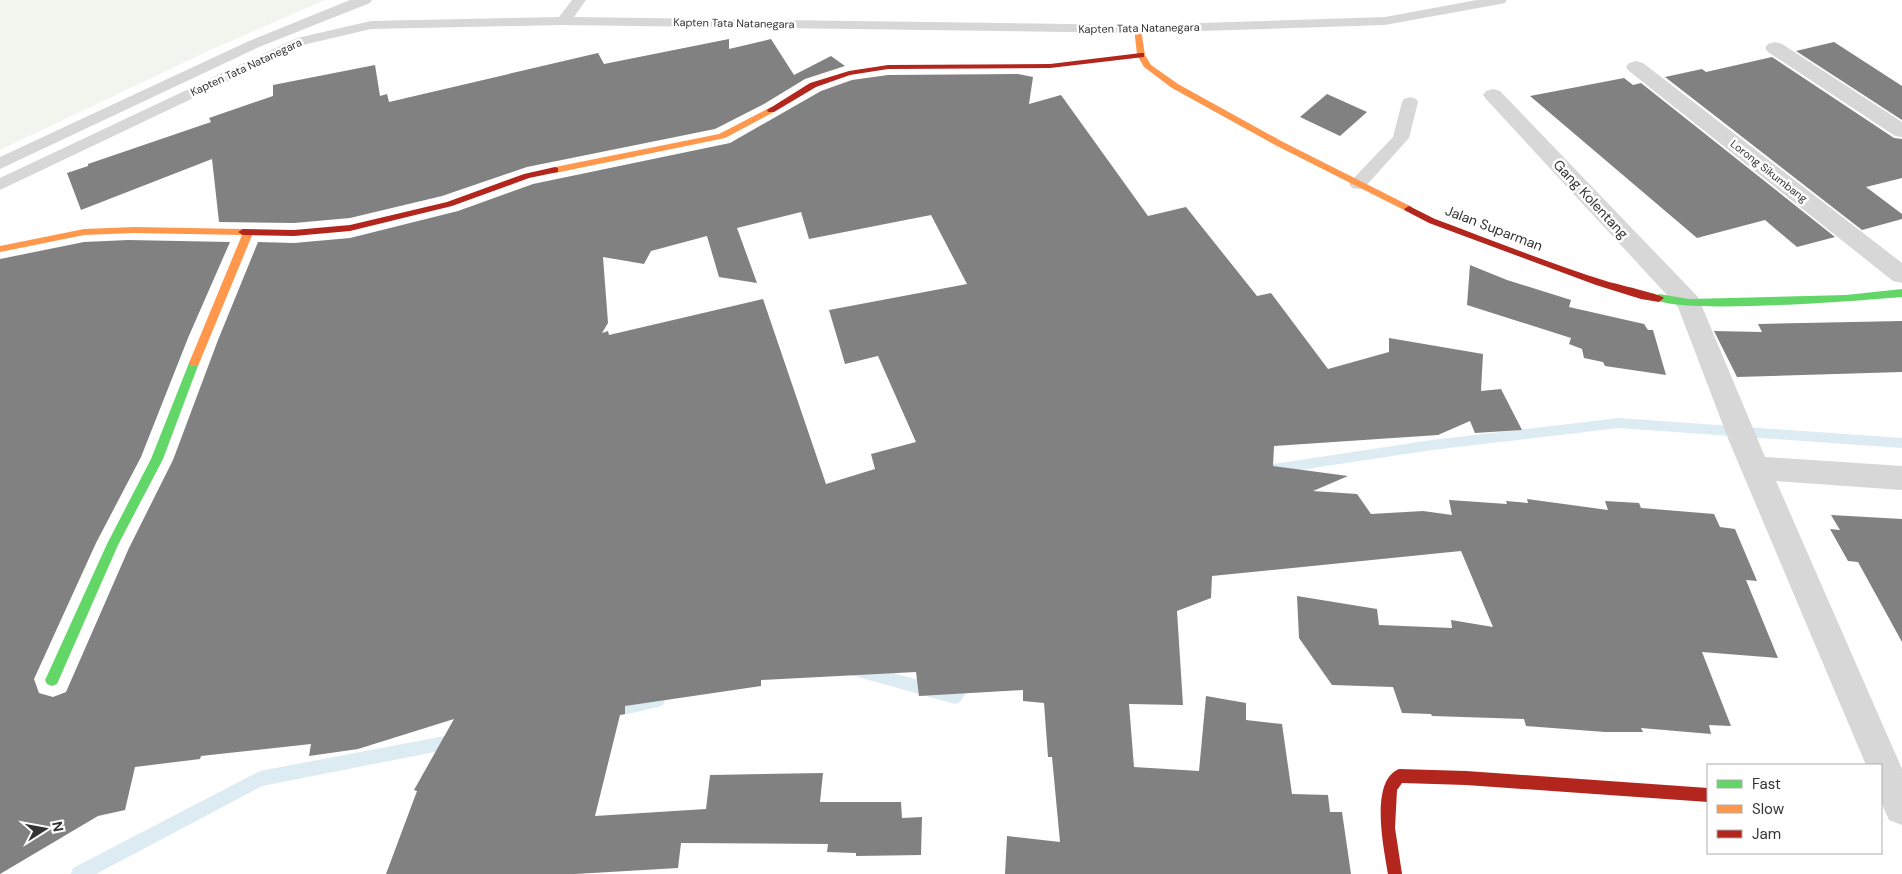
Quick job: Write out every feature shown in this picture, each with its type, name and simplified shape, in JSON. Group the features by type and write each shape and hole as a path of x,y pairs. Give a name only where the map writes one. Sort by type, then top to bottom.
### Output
{"street":[{"path":"0,249 84,232 134,230 294,233 350,228 449,204 527,176 722,136 772,110 813,85 849,73 888,67 1050,66 1141,55 1137,29"},
{"path":"1775,48 1902,131"},
{"name":"Jalan Suparman","path":"1141,55 1148,67 1175,86 1280,144 1432,221 1600,283 1641,295 1689,303 1846,299 1902,293"},
{"name":"Lorong Sikumbang","path":"1636,67 1902,275"},
{"name":"Gang Kolentang","path":"1493,95 1689,303"},
{"path":"52,680 113,544 157,459 203,339 248,232"},
{"path":"1689,303 1876,764"},
{"path":"1750,455 1902,478"},
{"path":"1396,874 1388,828 1390,787 1399,776 1466,778 1707,795"},
{"path":"1882,779 1894,808"}],"lane":[{"path":"0,164 254,44 348,4 365,0"},
{"path":"563,21 579,0"},
{"name":"Kapten Tata Natanegara","path":"0,185 302,41 371,25 563,21 1137,29 1385,21 1417,7 1500,0"},
{"path":"1358,184 1401,138 1410,102"}],"shaded area":[{"path":"0,0 325,0 206,52 0,150"}],"building":[{"path":"729,39 729,49 771,39 794,75 831,56 845,66 805,79 764,104 715,129 527,167 442,196 350,218 294,223 219,222 212,159 81,210 67,173 211,122 209,118 273,96 273,85 375,65 380,96 387,94 389,102 598,53 604,64"},
{"path":"1834,42 1902,86 1902,120 1796,51"},
{"path":"1772,57 1894,138 1902,139 1902,178 1866,187 1902,214 1902,219 1862,230 1665,77 1702,69 1706,72"},
{"path":"1018,74 1033,77 1029,104 1061,95 1148,216 1186,207 1257,296 1271,293 1328,369 1389,352 1389,338 1483,354 1481,391 1501,389 1522,430 1475,433 1470,421 1438,435 1274,446 1273,466 1348,476 1313,491 1357,494 1371,514 1423,511 1452,515 1449,500 1507,504 1506,501 1528,503 1527,499 1608,510 1605,501 1639,503 1641,508 1714,514 1720,527 1735,529 1757,581 1746,580 1778,658 1702,652 1731,726 1709,725 1711,734 1641,728 1643,732 1605,732 1526,726 1524,719 1432,716 1431,714 1402,713 1393,687 1332,685 1299,638 1297,596 1377,609 1379,625 1452,628 1451,620 1493,627 1461,551 1212,576 1211,598 1177,611 1183,705 1129,704 1134,767 1199,771 1206,696 1246,703 1246,720 1282,724 1292,794 1328,795 1330,812 1342,812 1351,874 1005,874 1007,836 1060,842 1052,757 1048,757 1044,703 1023,701 1023,690 919,696 916,672 761,680 761,686 625,706 625,714 620,715 595,816 706,809 710,775 823,773 820,802 901,802 902,818 922,817 921,855 856,856 856,853 827,852 828,844 681,843 678,868 575,874 386,874 417,791 414,790 454,719 358,749 309,756 311,744 201,756 200,759 135,767 125,810 98,816 0,874 0,259 84,242 128,240 230,242 188,338 141,457 96,543 34,679 39,693 53,697 66,692 129,548 173,460 218,340 258,242 294,243 350,238 458,211 533,184 730,143 821,91 852,80 888,75","holes":["801,212 809,239 931,215 967,284 829,310 845,364 878,356 916,442 871,454 875,469 826,484 763,299 609,335 608,331 602,333 608,323 603,257 644,264 651,251 707,236 719,277 757,283 737,228"]},
{"path":"1624,78 1633,85 1641,83 1835,237 1797,247 1765,220 1697,238 1530,96"},
{"path":"1327,94 1367,112 1340,136 1300,117"},
{"path":"1470,265 1507,280 1571,300 1569,307 1644,324 1648,330 1653,330 1666,375 1605,366 1603,362 1584,358 1582,349 1569,344 1571,338 1467,305"},
{"path":"1902,321 1902,372 1737,377 1714,331 1762,332 1758,324"},
{"path":"1831,515 1902,519 1902,642 1858,562 1848,561 1830,529 1840,530"}],"waterway":[{"path":"1266,470 1432,445 1619,423 1902,443"},
{"path":"856,670 955,697 967,681"},
{"path":"610,711 658,700"},
{"path":"79,874 260,779 455,741"}],"traffic: fast":[{"path":"1659,298 1689,303 1846,299 1902,293"},
{"path":"52,680 113,544 157,459 194,363"}],"traffic: slow":[{"path":"1137,29 1141,55 1148,67 1175,86 1280,144 1409,209"},
{"path":"555,170 722,136 771,110"},
{"path":"0,249 84,232 134,230 243,232"},
{"path":"194,363 248,233"}],"traffic: jam":[{"path":"771,110 813,85 849,73 888,67 1050,66 1141,55"},
{"path":"243,232 294,233 350,228 449,204 527,176 555,170"},
{"path":"1409,209 1432,221 1600,283 1641,295 1659,298"},
{"path":"1395,874 1388,828 1390,787 1399,776 1466,778 1707,795"}]}
